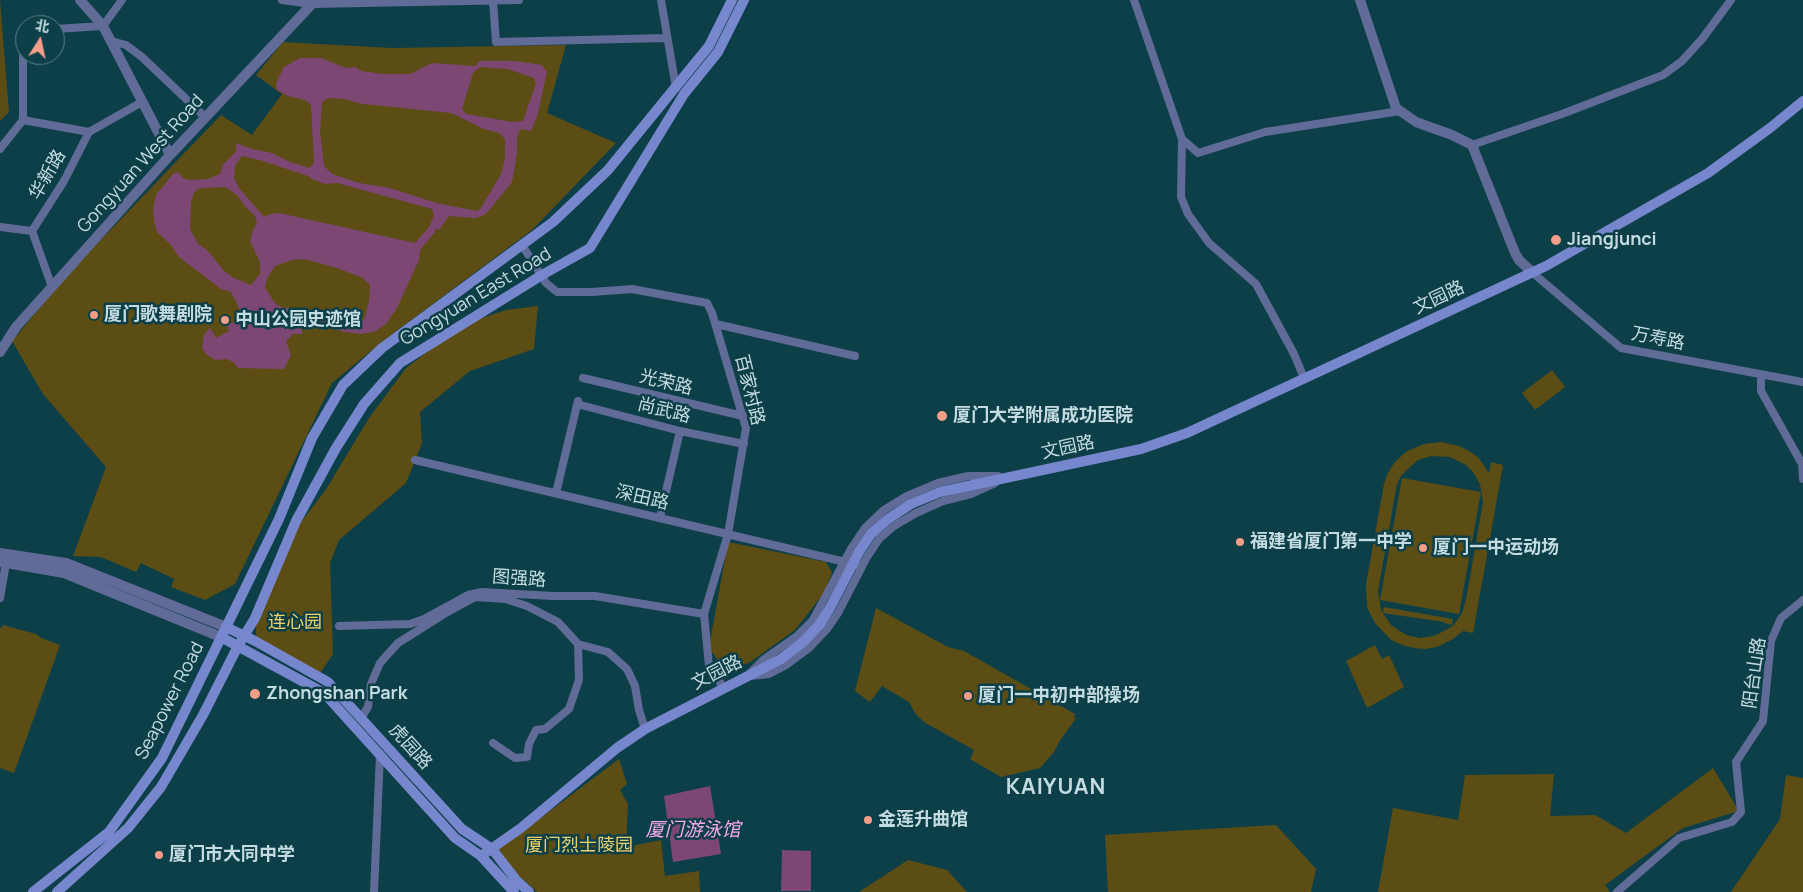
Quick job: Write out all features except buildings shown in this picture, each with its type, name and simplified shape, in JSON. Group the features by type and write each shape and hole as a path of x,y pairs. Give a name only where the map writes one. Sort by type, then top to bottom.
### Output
{"main road":[{"name":"Gongyuan East Road","path":"226,627 279,519 312,438 343,385 382,348 553,222 608,170 709,46 732,0"},
{"name":"Gongyuan East Road","path":"244,635 255,618 296,522 336,448 364,404 400,363 542,275 590,248 684,94 718,52 744,0"},
{"name":"文园路","path":"481,856 521,828 616,748 645,729 781,659 802,642 820,624 859,552 871,534 888,519 911,504 940,492 1141,449 1178,436 1533,273 1708,173 1770,128 1803,101"},
{"name":"虎园路","path":"226,627 244,635 328,682 462,829 492,849 529,892"},
{"name":"Seapower Road","path":"34,892 109,832 162,758 226,627"},
{"name":"Seapower Road","path":"57,892 128,828 161,787 203,715 244,635"},
{"name":"虎园路","path":"221,637 324,694 455,838 481,856 515,892"}],"street":[{"path":"80,0 103,26 170,155"},
{"path":"103,26 122,0"},
{"path":"282,0 312,4 519,0"},
{"path":"661,0 676,88"},
{"path":"1134,0 1182,139 1181,197 1188,214 1209,243 1256,284 1294,354 1304,378"},
{"path":"1360,0 1396,108 1416,122 1472,145 1562,114 1663,75 1682,61 1702,39 1731,0"},
{"path":"493,1 496,42 667,38"},
{"name":"Gongyuan West Road","path":"0,352 16,327 170,155 312,4"},
{"path":"65,28 103,26"},
{"path":"111,41 126,45 142,57 205,117"},
{"path":"0,149 23,120 23,65"},
{"path":"89,132 142,102"},
{"path":"1182,139 1198,153 1265,132 1400,110"},
{"name":"华新路","path":"23,120 89,132 64,181 32,231"},
{"path":"1472,145 1515,253 1519,260 1533,273"},
{"path":"0,227 32,231 52,287"},
{"name":"百家村路","path":"522,246 546,284 557,292 632,289 706,303 712,313 746,428 728,534 704,614 709,666 723,688"},
{"name":"万寿路","path":"1533,273 1621,348 1803,382"},
{"path":"716,324 855,356"},
{"path":"1762,375 1761,391 1802,464 1803,479"},
{"name":"光荣路","path":"583,378 743,416"},
{"name":"尚武路","path":"556,493 577,401 680,431 744,444"},
{"path":"660,517 680,431"},
{"name":"深田路","path":"415,460 862,566"},
{"path":"745,677 763,660 797,636 812,620 865,528 884,510 907,496 938,483 968,476 1010,476"},
{"path":"745,677 769,674 786,666 809,648 827,629 838,613 862,566 879,540 894,526 916,512 943,501 971,494 1010,476"},
{"path":"0,553 66,563 226,627"},
{"path":"0,598 3,563 64,573 221,637"},
{"name":"图强路","path":"339,626 410,624 424,619 468,595 482,592 595,596 704,614"},
{"path":"361,718 368,707 371,684 380,663 398,643 475,597 505,599 527,606 558,622 578,644 608,652 627,669 635,686 639,710 645,729"},
{"name":"阳台山路","path":"1617,892 1679,838 1732,822 1741,812 1736,762 1763,721 1771,641 1781,618 1803,600"},
{"path":"493,742 515,758 527,758 529,744 536,730 545,729 569,710 579,680 578,644"},
{"path":"374,892 381,739"},
{"path":"515,892 518,881"}],"green space":[{"path":"0,0 9,112 0,121"},
{"path":"283,42 392,48 566,45 547,113 616,143 532,230 383,341 332,383 235,584 205,600 171,587 174,579 141,563 136,572 101,557 73,556 106,467 43,394 12,341 68,274 221,115 252,135 282,94 256,75"},
{"name":"连心园","path":"538,306 534,349 470,371 420,412 422,443 406,483 339,540 330,563 333,654 317,678 257,644 255,614 301,522 325,491 369,418 406,368 464,324 506,310"},
{"path":"1552,370 1565,387 1535,410 1522,393"},
{"path":"1441,442 1459,446 1479,458 1489,473 1491,462 1503,465 1473,633 1463,631 1453,639 1437,647 1425,649 1402,645 1391,640 1375,623 1367,607 1366,584 1384,484 1388,473 1394,463 1407,451 1424,444","holes":["1431,456 1450,457 1466,465 1473,472 1480,484 1483,502 1466,600 1462,613 1454,625 1446,630 1434,636 1420,638 1406,635 1391,625 1381,610 1378,591 1397,484 1401,476 1418,460"]},
{"path":"1402,478 1481,492 1459,614 1380,600"},
{"path":"728,542 826,562 832,573 824,593 795,630 749,663 723,669 709,647"},
{"path":"1384,607 1453,619 1452,625 1444,622 1383,613"},
{"name":"厦门一中初中部操场","path":"876,608 948,647 964,651 1075,714 1074,717 1076,718 1054,752 1040,768 1001,777 970,759 974,750 924,722 915,713 909,702 882,686 870,702 855,691"},
{"path":"3,625 36,634 41,638 60,645 14,773 0,768 0,629"},
{"path":"1375,645 1382,659 1389,655 1404,687 1367,708 1346,661"},
{"name":"厦门烈士陵园","path":"619,759 627,784 620,790 628,804 626,847 661,840 665,876 699,871 700,892 537,892 494,853"},
{"path":"1713,768 1739,811 1683,828 1605,885 1610,892 1378,892 1393,808 1458,820 1465,775 1554,774 1550,816 1595,815 1626,833"},
{"path":"1786,775 1803,778 1803,892 1731,892 1780,819"},
{"path":"1276,825 1316,869 1311,892 1108,892 1105,835"},
{"path":"908,860 947,870 967,892 859,892"}],"water":[{"path":"300,58 321,58 346,68 355,67 361,71 383,74 410,74 432,63 475,66 480,61 515,61 542,65 547,72 537,117 531,131 521,129 517,137 517,154 512,182 486,214 476,218 449,216 439,230 435,229 435,232 420,250 419,260 397,308 386,324 374,332 361,334 345,332 305,321 301,323 302,334 293,334 286,341 291,355 284,369 238,368 233,362 226,359 216,360 207,355 202,348 204,335 210,328 216,338 229,331 227,326 243,316 231,292 221,289 179,257 171,245 157,232 153,208 156,195 173,174 178,172 183,178 189,180 208,179 220,174 223,165 236,151 236,143 272,153 290,162 310,168 314,162 311,105 305,100 288,96 277,90 276,83 284,67","holes":["480,67 508,69 534,78 536,83 523,121 512,122 466,114 462,109 473,73","329,98 344,99 363,104 451,113 484,129 499,133 505,139 505,159 501,174 481,208 477,211 436,203 390,188 359,183 332,174 324,166 320,131 322,102","242,156 263,161 308,176 325,184 337,183 432,209 434,216 429,227 415,243 279,213 264,217 239,188 234,178 235,166","226,187 238,196 255,216 257,223 250,241 260,262 260,274 251,285 232,277 224,271 207,250 198,244 190,229 191,202 194,192 200,188","305,259 363,278 370,285 369,301 362,322 350,322 281,307 275,303 265,288 266,281 275,266 292,260"]},
{"name":"厦门游泳馆","path":"710,786 721,854 673,862 664,796"},
{"path":"782,850 811,851 811,891 781,891"}],"place":[{"name":"Jiangjunci","path":"1556,240"},
{"name":"厦门歌舞剧院","path":"94,315"},
{"name":"中山公园史迹馆","path":"225,320"},
{"name":"厦门大学附属成功医院","path":"942,416"},
{"name":"福建省厦门第一中学","path":"1240,542"},
{"name":"厦门一中运动场","path":"1423,548"},
{"name":"Zhongshan Park","path":"255,694"},
{"name":"厦门一中初中部操场","path":"968,696"},
{"name":"金莲升曲馆","path":"868,820"},
{"name":"厦门市大同中学","path":"159,855"}],"district":[{"name":"KAIYUAN","path":"1056,788"}]}
